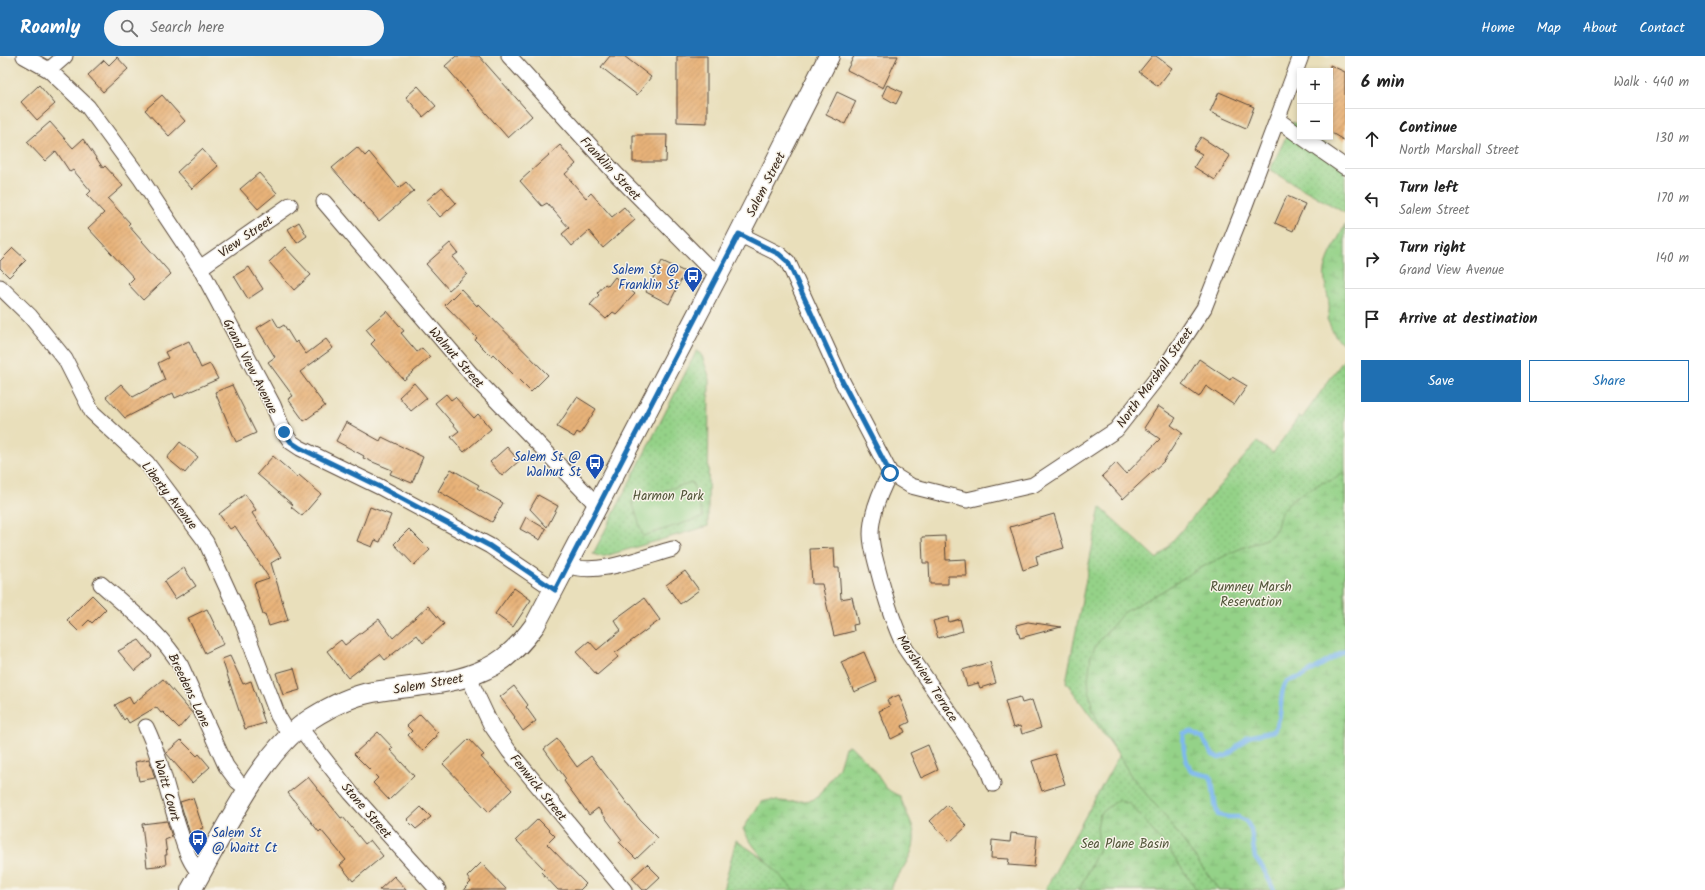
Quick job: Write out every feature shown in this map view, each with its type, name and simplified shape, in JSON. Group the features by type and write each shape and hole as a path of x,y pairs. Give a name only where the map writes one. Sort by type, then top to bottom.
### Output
{"main road":[{"name":"Salem Street","path":"196,882 248,790 264,767 295,732 311,719 335,705 360,695 445,682 487,669 496,664 520,644 538,621 739,234 829,56"}],"street":[{"name":"Grand View Avenue","path":"24,56 49,70 88,107 141,179 200,268 273,405 284,432 291,442 300,448 380,487 490,546 555,590"},
{"path":"49,70 65,56"},
{"name":"Franklin Street","path":"509,56 616,174 703,262 718,274"},
{"name":"North Marshall Street","path":"890,473 911,486 967,500 1033,485 1116,430 1164,369 1204,308 1279,117 1301,56"},
{"path":"1279,117 1297,133"},
{"path":"1307,140 1345,167"},
{"name":"Walnut Street","path":"324,202 470,374 598,506"},
{"name":"View Street","path":"200,268 290,205"},
{"path":"739,234 779,254 788,262 842,381 890,473"},
{"name":"Liberty Avenue","path":"0,287 30,316 65,359 92,412 147,463 206,542 242,621 278,716 295,732"},
{"name":"Marshview Terrace","path":"890,473 881,490 871,532 872,546 887,603 896,630 905,648 986,765 993,784"},
{"path":"567,566 583,570 598,569 673,549"},
{"name":"Breedens Lane","path":"101,584 147,625 171,650 181,666 226,766 237,781 248,790"},
{"name":"Fenwick Street","path":"468,676 491,725 509,750 624,890"},
{"name":"Waitt Court","path":"146,727 155,744 188,857 195,868 196,882"},
{"name":"Stone Street","path":"295,732 438,890"}],"green space":[{"path":"1293,122 1297,124 1297,140 1321,140 1345,156 1345,213 1270,170"},
{"path":"1345,224 1345,346 1334,334 1327,319 1329,314 1329,302 1325,282 1325,270"},
{"name":"Harmon Park","path":"697,350 702,356 709,376 708,526 602,557 593,554"},
{"name":"Rumney Marsh Reservation","path":"1345,358 1345,651 1274,890 1045,890 1119,755 1066,682 1100,507 1157,559 1257,442 1273,453 1299,416 1302,418"},
{"name":"Rumney Marsh Reservation","path":"1345,472 1345,890 1219,890 1164,815 1131,776 1097,719 1093,711 1088,680 1091,655 1096,645 1123,613 1166,589 1194,571 1237,550 1266,539 1272,535 1277,527 1281,512 1292,499 1321,483 1333,480"},
{"path":"692,482 703,517 643,536 632,501"},
{"path":"850,745 870,765 883,784 900,796 913,829 914,844 911,853 890,890 794,890 760,854 743,829 761,802 770,800 790,802 812,800 819,796 839,767 845,747"},
{"name":"Sea Plane Basin","path":"1118,800 1130,804 1171,853 1197,890 1079,890 1099,849 1097,826 1100,814"},
{"path":"736,840 809,890 723,890"}],"building":[{"path":"456,56 479,56 532,116 508,138 445,66"},
{"path":"610,56 624,56 651,77 637,95 601,67"},
{"path":"677,56 707,56 707,123 677,122"},
{"path":"854,56 898,56 883,88 847,70"},
{"path":"1152,56 1156,56 1172,68 1158,86 1139,72"},
{"path":"117,57 128,69 103,92 88,75 104,60 109,65"},
{"path":"1330,65 1345,72 1345,141 1333,134 1333,68 1330,68"},
{"path":"39,85 55,104 37,120 21,102"},
{"path":"887,85 902,92 896,104 882,96"},
{"path":"418,86 436,106 423,117 406,97"},
{"path":"837,92 856,101 845,124 826,115"},
{"path":"1219,92 1254,107 1246,128 1210,112"},
{"path":"162,95 185,121 169,136 145,110"},
{"path":"50,122 73,148 83,139 103,168 105,166 123,186 108,199 130,223 128,225 171,274 143,300 128,284 134,278 88,228 104,213 87,195 91,191 73,170 70,172 56,151 45,161 27,142"},
{"path":"633,135 667,135 666,162 633,162"},
{"path":"1201,137 1230,156 1215,180 1194,167 1202,154 1193,149"},
{"path":"560,145 576,164 565,174 586,198 591,193 612,217 624,207 635,220 603,248 589,231 572,246 562,234 569,228 547,203 542,206 520,181"},
{"path":"357,147 365,156 369,152 399,188 406,182 414,191 379,221 332,168"},
{"path":"202,149 218,166 192,189 177,172"},
{"path":"259,173 277,193 258,209 240,189"},
{"path":"442,187 456,203 440,217 426,201"},
{"path":"1287,196 1305,204 1293,231 1275,223"},
{"path":"299,222 307,236 297,243 288,229"},
{"path":"450,243 458,253 452,257 467,274 449,290 426,264"},
{"path":"285,247 311,275 294,290 269,262"},
{"path":"13,248 26,260 9,277 0,268 0,261"},
{"path":"662,261 685,272 669,304 646,292"},
{"path":"249,267 263,289 248,299 234,276"},
{"path":"615,277 635,294 616,314 613,312 606,319 590,305 599,295 597,293 605,284 608,286"},
{"path":"461,289 477,306 478,304 548,375 531,392 493,354 491,356 475,340 477,338 445,305"},
{"path":"387,311 404,331 401,333 417,352 422,348 430,357 404,380 371,344 375,340 366,329"},
{"path":"273,318 279,328 284,325 295,343 297,341 306,354 326,339 333,348 300,372 325,406 304,421 288,399 293,396 268,362 275,357 257,328"},
{"path":"189,341 201,368 210,364 218,379 175,398 173,393 125,418 106,397 121,384 133,397 165,380 158,363 168,358 165,352"},
{"path":"1199,359 1230,380 1232,377 1247,386 1234,405 1206,386 1199,397 1182,385"},
{"path":"414,383 427,398 411,411 399,397"},
{"path":"232,385 256,433 236,442 215,392"},
{"path":"446,394 451,400 455,397 474,418 478,414 491,429 464,452 451,437 459,431 435,403"},
{"path":"577,397 596,409 580,434 577,432 574,437 557,427"},
{"path":"1158,406 1176,418 1171,425 1182,433 1164,461 1123,499 1102,476 1116,463 1126,474 1160,439 1144,428"},
{"path":"346,422 380,441 382,437 423,457 412,483 390,474 392,470 363,458 364,456 336,441"},
{"path":"180,442 198,457 185,473 167,458"},
{"path":"507,447 519,461 502,476 490,462"},
{"path":"273,456 297,477 299,475 321,494 302,516 291,507 293,505 257,474"},
{"path":"451,469 479,485 477,488 503,503 492,522 438,491"},
{"path":"245,494 256,510 252,513 281,557 271,563 288,620 269,626 265,614 263,615 254,583 269,578 235,526 230,529 219,514"},
{"path":"538,495 558,506 547,527 530,509"},
{"path":"370,507 391,515 380,542 375,540 372,547 357,541"},
{"path":"1054,514 1064,548 1036,556 1038,565 1023,570 1010,527"},
{"path":"526,517 546,529 540,540 520,529"},
{"path":"409,529 430,550 414,565 394,544"},
{"path":"945,536 946,560 966,559 967,576 948,576 948,584 930,584 929,563 923,563 922,537"},
{"path":"834,548 835,568 839,568 841,599 852,597 858,624 853,625 854,631 834,636 822,584 812,584 810,549"},
{"path":"184,568 196,586 175,599 164,582"},
{"path":"685,571 699,590 680,604 666,585"},
{"path":"514,588 531,600 513,627 495,614"},
{"path":"92,595 106,609 92,623 89,620 78,631 67,620"},
{"path":"644,598 660,620 615,653 618,657 597,675 576,652 589,641 597,650 621,630 614,620"},
{"path":"428,606 444,624 423,643 417,635 385,660 380,654 348,678 327,651 341,640 345,645 379,619 393,638"},
{"path":"207,609 224,644 205,653 188,618"},
{"path":"948,617 949,622 960,619 963,631 938,638 933,621"},
{"path":"1028,622 1061,627 1020,638 1016,625"},
{"path":"139,640 152,656 135,671 118,651"},
{"path":"864,652 877,682 854,692 841,662"},
{"path":"230,656 243,684 251,681 265,723 245,729 222,659"},
{"path":"990,662 996,683 980,688 978,683 967,686 962,670"},
{"path":"294,668 300,690 283,695 276,673"},
{"path":"163,679 192,713 179,728 156,707 129,723 126,718 124,720 115,705 129,697 133,704"},
{"path":"514,686 528,705 526,707 536,721 523,731 514,718 515,717 500,697"},
{"path":"899,695 910,722 902,726 905,732 891,739 879,711 890,706 887,700"},
{"path":"1020,697 1022,703 1032,700 1041,728 1022,734 1020,726 1013,728 1005,701"},
{"path":"420,714 438,733 436,734 437,736 422,751 408,735 412,731 407,726"},
{"path":"378,732 393,748 390,750 414,776 389,800 373,783 378,778 354,754"},
{"path":"469,739 484,755 481,757 512,790 489,812 443,764"},
{"path":"557,739 577,767 591,756 640,820 658,838 636,859 619,842 622,840 598,808 589,815 564,781 566,779 544,749"},
{"path":"181,740 197,756 199,754 210,767 192,783 166,753"},
{"path":"928,745 938,770 921,778 910,753"},
{"path":"1055,754 1065,784 1042,791 1032,761"},
{"path":"149,759 155,778 139,781 135,762"},
{"path":"308,777 341,818 343,817 365,844 370,840 383,856 353,881 340,865 346,860 321,830 319,832 288,793"},
{"path":"193,798 203,828 200,829 202,837 192,840 180,802"},
{"path":"947,805 967,826 950,842 930,821"},
{"path":"421,807 431,817 416,829 407,820"},
{"path":"538,819 555,836 547,844 586,884 580,890 558,890 541,872 544,869 516,840"},
{"path":"167,821 172,837 165,840 167,855 165,855 166,865 147,867 142,824"},
{"path":"1011,833 1037,836 1034,867 1008,865 1009,859 991,858 992,840 1010,842"},
{"path":"481,863 507,890 463,890 471,882 467,877"},
{"path":"647,864 660,877 646,890 643,890 632,878"},
{"path":"394,876 407,890 379,890"}],"waterway":[{"path":"1274,890 1263,868 1255,858 1251,829 1246,821 1238,817 1218,815 1210,776 1192,772 1185,753 1183,743 1184,733 1191,731 1202,738 1213,755 1219,758 1228,755 1248,737 1274,731 1279,718 1282,693 1287,681 1301,677 1345,651"}],"place":[{"name":"Salem St @ Franklin St","path":"693,293"},
{"name":"Salem St @ Walnut St","path":"595,480"},
{"name":"Salem St @ Waitt Ct","path":"198,856"}],"route":[{"path":"284,432 291,442 300,448 380,487 490,546 555,590 739,234 779,254 788,262 842,381 890,473"}]}
